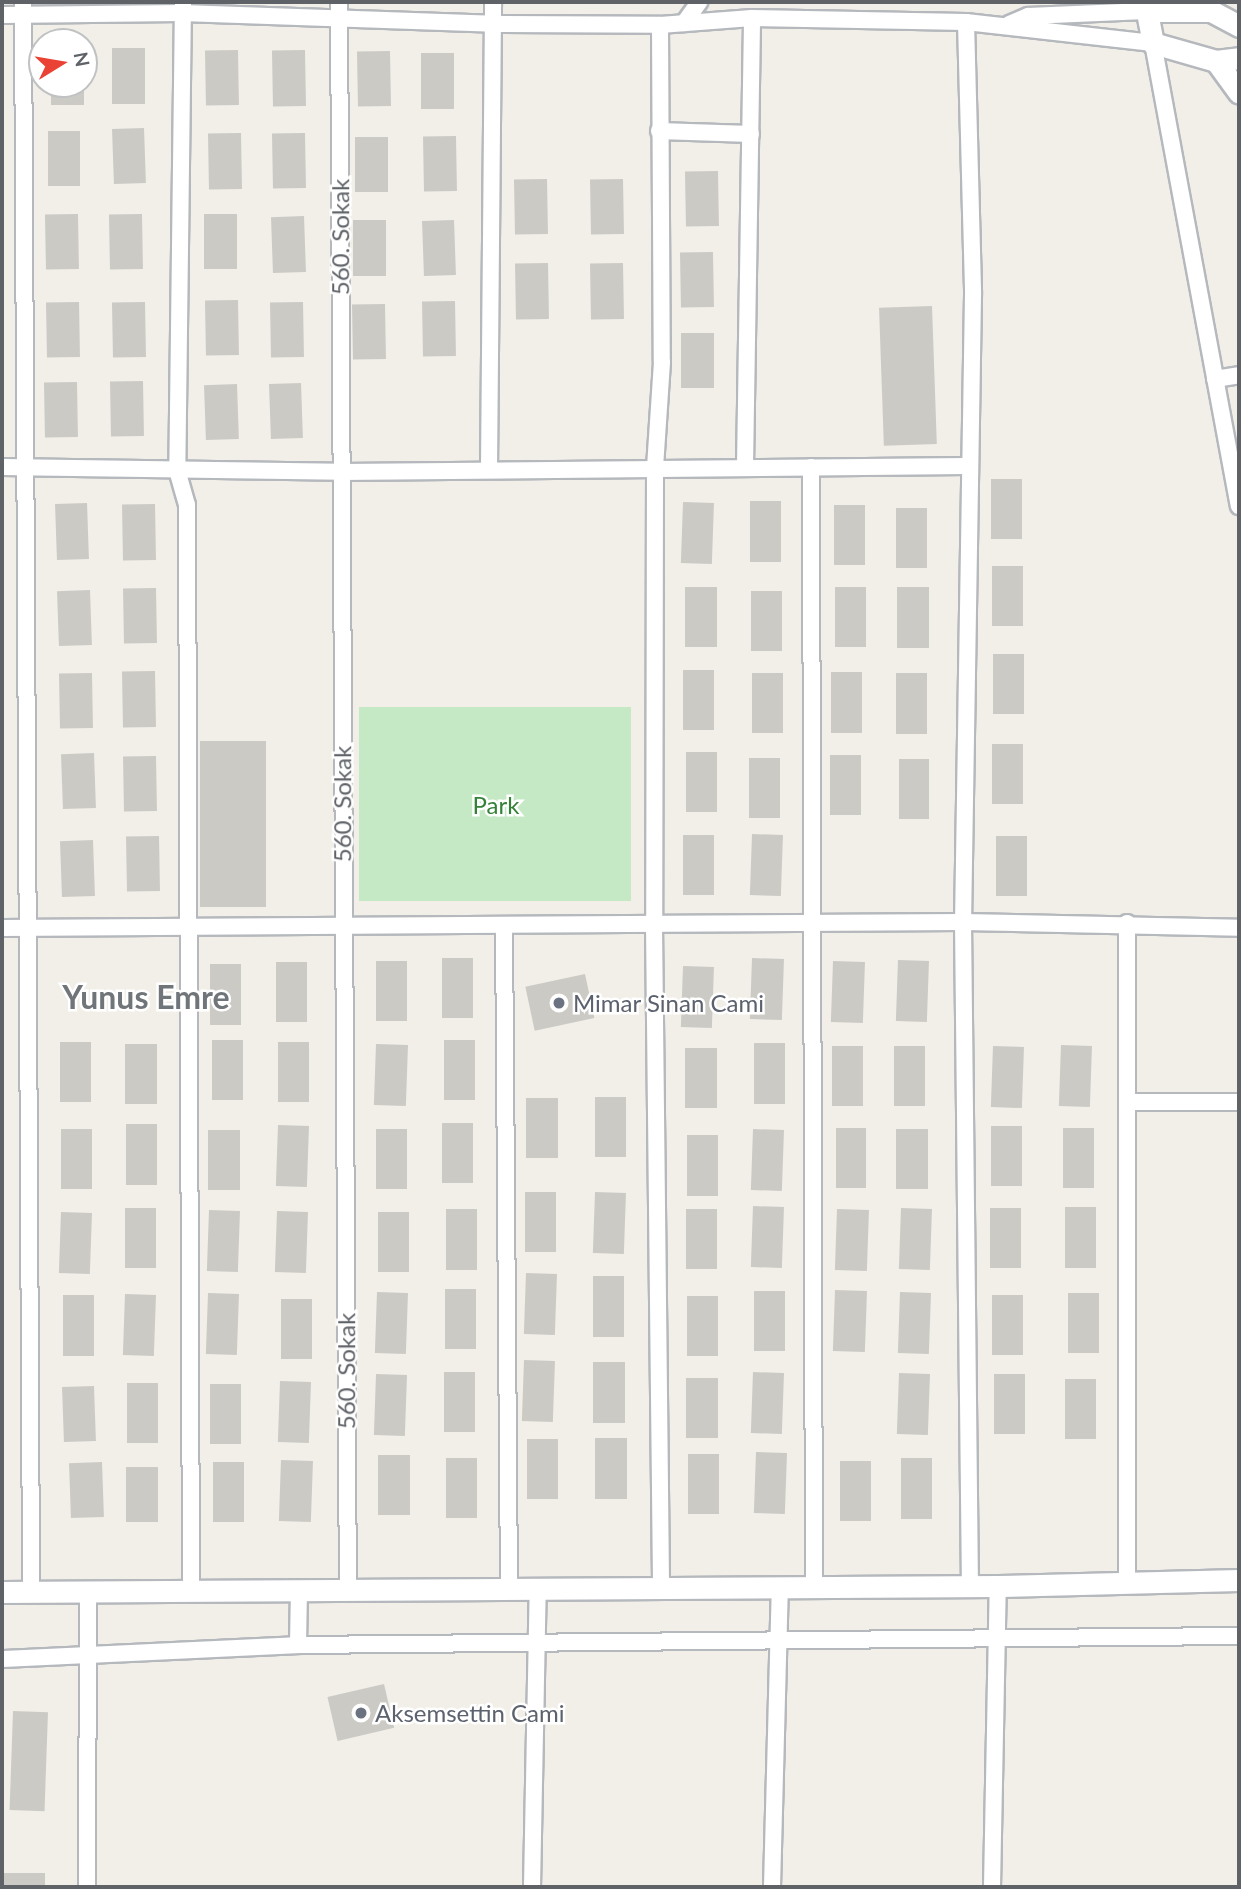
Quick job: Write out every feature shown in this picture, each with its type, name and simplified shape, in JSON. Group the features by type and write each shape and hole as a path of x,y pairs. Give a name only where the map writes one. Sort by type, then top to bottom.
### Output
{"street":[{"name":"560. Sokak","path":"339,2 348,1590"},
{"path":"489,469 493,2"},
{"path":"684,23 699,2"},
{"path":"1146,6 1239,506"},
{"path":"1009,24 1028,16 1146,6 1206,6 1239,26"},
{"path":"182,7 177,470 187,505 191,1590"},
{"path":"2,15 23,8 182,7 339,19 493,24 660,25 752,18 966,22 1009,24 1029,32 1153,43 1216,61 1239,58"},
{"path":"23,8 28,468 31,1592"},
{"path":"745,467 752,18"},
{"path":"966,22 973,296 967,466 963,922 970,1585"},
{"path":"660,25 662,362 655,468 654,925 662,1587"},
{"path":"1216,61 1239,93"},
{"path":"659,131 751,134"},
{"path":"1216,379 1239,375"},
{"path":"2,467 340,472 967,466"},
{"path":"811,467 814,1586"},
{"path":"2,928 963,922 1126,923 1239,928"},
{"path":"1126,923 1127,1582"},
{"path":"504,925 509,1588"},
{"path":"1126,1102 1239,1102"},
{"path":"2,1592 998,1586 1239,1580"},
{"path":"992,1887 998,1586"},
{"path":"772,1887 779,1587"},
{"path":"532,1887 538,1588"},
{"path":"87,1887 88,1590"},
{"path":"298,1645 299,1590"},
{"path":"2,1659 88,1658 298,1645 778,1641 997,1636 1239,1636"}],"green space":[{"name":"Park","path":"359,707 631,707 631,901 359,901"}],"building":[{"path":"112,48 145,48 145,104 112,104"},
{"path":"238,50 239,105 206,106 205,51"},
{"path":"305,50 306,106 273,107 272,51"},
{"path":"390,51 391,106 358,107 357,52"},
{"path":"421,53 454,53 454,109 421,109"},
{"path":"51,98 84,98 84,105 51,105"},
{"path":"144,128 146,183 114,184 112,129"},
{"path":"48,131 80,131 80,186 48,186"},
{"path":"241,133 242,189 209,190 208,134"},
{"path":"305,133 306,188 273,189 272,134"},
{"path":"456,136 457,191 424,192 423,137"},
{"path":"355,137 388,137 388,192 355,192"},
{"path":"718,171 719,226 686,227 685,172"},
{"path":"547,179 548,234 515,235 514,180"},
{"path":"623,179 624,234 591,235 590,180"},
{"path":"78,214 79,269 46,270 45,215"},
{"path":"142,214 143,269 110,270 109,215"},
{"path":"204,214 237,214 237,269 204,269"},
{"path":"304,216 306,272 273,273 271,217"},
{"path":"353,220 386,220 386,276 353,276"},
{"path":"454,220 456,275 424,276 422,221"},
{"path":"713,252 714,307 681,308 680,253"},
{"path":"548,263 549,319 516,320 515,264"},
{"path":"623,263 624,319 591,320 590,264"},
{"path":"238,300 239,355 206,356 205,301"},
{"path":"455,301 456,356 423,357 422,302"},
{"path":"79,302 80,357 47,358 46,303"},
{"path":"145,302 146,357 113,358 112,303"},
{"path":"303,302 304,357 271,358 270,303"},
{"path":"385,304 386,359 353,360 352,305"},
{"path":"932,306 937,444 884,446 879,308"},
{"path":"681,333 714,333 714,388 681,388"},
{"path":"143,381 144,436 111,437 110,382"},
{"path":"77,382 78,437 45,438 44,383"},
{"path":"301,383 303,438 271,439 269,384"},
{"path":"237,384 239,439 206,440 204,385"},
{"path":"991,479 1022,479 1022,539 991,539"},
{"path":"750,501 781,501 781,562 750,562"},
{"path":"683,502 714,503 712,564 681,563"},
{"path":"87,503 89,559 57,560 55,504"},
{"path":"155,504 156,560 123,561 122,505"},
{"path":"834,505 865,505 865,565 834,565"},
{"path":"896,508 927,508 927,568 896,568"},
{"path":"992,566 1023,566 1023,626 992,626"},
{"path":"685,587 717,587 717,647 685,647"},
{"path":"835,587 866,587 866,647 835,647"},
{"path":"897,587 929,587 929,648 897,648"},
{"path":"156,588 157,643 124,644 123,589"},
{"path":"90,590 92,645 59,646 57,591"},
{"path":"751,591 782,591 782,651 751,651"},
{"path":"993,654 1024,654 1024,714 993,714"},
{"path":"683,670 714,670 714,730 683,730"},
{"path":"155,671 156,727 123,728 122,672"},
{"path":"831,672 862,672 862,733 831,733"},
{"path":"92,673 93,728 60,729 59,674"},
{"path":"752,673 783,673 783,733 752,733"},
{"path":"896,673 927,673 927,734 896,734"},
{"path":"200,741 266,741 266,907 200,907"},
{"path":"992,744 1023,744 1023,804 992,804"},
{"path":"686,752 717,752 717,812 686,812"},
{"path":"94,753 96,808 63,809 61,754"},
{"path":"830,755 861,755 861,815 830,815"},
{"path":"156,756 157,811 124,812 123,757"},
{"path":"749,758 780,758 780,818 749,818"},
{"path":"899,759 929,759 929,819 899,819"},
{"path":"752,834 783,835 781,896 750,895"},
{"path":"683,835 714,835 714,895 683,895"},
{"path":"159,836 160,891 127,892 126,837"},
{"path":"996,836 1027,836 1027,896 996,896"},
{"path":"93,840 95,896 62,897 60,841"},
{"path":"442,958 473,958 473,1018 442,1018"},
{"path":"752,958 784,959 782,1020 750,1019"},
{"path":"898,960 929,961 927,1022 896,1021"},
{"path":"376,961 407,961 407,1021 376,1021"},
{"path":"833,961 865,962 863,1023 831,1022"},
{"path":"276,962 307,962 307,1022 276,1022"},
{"path":"210,964 241,964 241,1025 210,1025"},
{"path":"683,966 714,967 712,1028 681,1027"},
{"name":"Mimar Sinan Cami","path":"585,974 594,1018 535,1031 525,987"},
{"path":"212,1040 243,1040 243,1100 212,1100"},
{"path":"444,1040 475,1040 475,1100 444,1100"},
{"path":"60,1042 91,1042 91,1102 60,1102"},
{"path":"278,1042 309,1042 309,1102 278,1102"},
{"path":"754,1043 785,1043 785,1104 754,1104"},
{"path":"125,1044 157,1044 157,1104 125,1104"},
{"path":"376,1044 408,1045 406,1106 374,1105"},
{"path":"1061,1045 1092,1046 1090,1107 1059,1106"},
{"path":"832,1046 863,1046 863,1106 832,1106"},
{"path":"894,1046 925,1046 925,1106 894,1106"},
{"path":"993,1046 1024,1047 1022,1108 991,1107"},
{"path":"685,1048 717,1048 717,1108 685,1108"},
{"path":"595,1097 626,1097 626,1157 595,1157"},
{"path":"526,1098 558,1098 558,1158 526,1158"},
{"path":"442,1123 473,1123 473,1183 442,1183"},
{"path":"126,1124 157,1124 157,1185 126,1185"},
{"path":"278,1125 309,1126 307,1187 276,1186"},
{"path":"991,1126 1022,1126 1022,1186 991,1186"},
{"path":"836,1128 866,1128 866,1188 836,1188"},
{"path":"1063,1128 1094,1128 1094,1188 1063,1188"},
{"path":"61,1129 92,1129 92,1189 61,1189"},
{"path":"376,1129 407,1129 407,1189 376,1189"},
{"path":"753,1129 784,1130 782,1191 751,1190"},
{"path":"896,1129 928,1129 928,1189 896,1189"},
{"path":"208,1130 240,1130 240,1190 208,1190"},
{"path":"687,1135 718,1135 718,1196 687,1196"},
{"path":"525,1192 556,1192 556,1252 525,1252"},
{"path":"595,1192 626,1193 624,1254 593,1253"},
{"path":"753,1206 784,1207 782,1268 751,1267"},
{"path":"1065,1207 1096,1207 1096,1268 1065,1268"},
{"path":"125,1208 156,1208 156,1268 125,1268"},
{"path":"901,1208 932,1209 930,1270 899,1269"},
{"path":"990,1208 1021,1208 1021,1268 990,1268"},
{"path":"446,1209 477,1209 477,1270 446,1270"},
{"path":"686,1209 717,1209 717,1269 686,1269"},
{"path":"837,1209 869,1210 867,1271 835,1270"},
{"path":"209,1210 240,1211 238,1272 207,1271"},
{"path":"277,1211 308,1212 306,1273 275,1272"},
{"path":"61,1212 92,1213 90,1274 59,1273"},
{"path":"378,1212 409,1212 409,1272 378,1272"},
{"path":"526,1273 557,1274 555,1335 524,1334"},
{"path":"593,1276 624,1276 624,1337 593,1337"},
{"path":"445,1289 476,1289 476,1349 445,1349"},
{"path":"835,1290 867,1291 865,1352 833,1351"},
{"path":"754,1291 785,1291 785,1351 754,1351"},
{"path":"377,1292 408,1293 406,1354 375,1353"},
{"path":"900,1292 931,1293 929,1354 898,1353"},
{"path":"208,1293 239,1294 237,1355 206,1354"},
{"path":"1068,1293 1099,1293 1099,1353 1068,1353"},
{"path":"125,1294 156,1295 154,1356 123,1355"},
{"path":"63,1295 94,1295 94,1356 63,1356"},
{"path":"992,1295 1023,1295 1023,1355 992,1355"},
{"path":"687,1296 718,1296 718,1356 687,1356"},
{"path":"281,1299 312,1299 312,1359 281,1359"},
{"path":"524,1360 555,1361 553,1422 522,1421"},
{"path":"593,1362 625,1362 625,1423 593,1423"},
{"path":"444,1372 475,1372 475,1432 444,1432"},
{"path":"753,1372 784,1373 782,1434 751,1433"},
{"path":"899,1373 930,1374 928,1435 897,1434"},
{"path":"376,1374 407,1375 405,1436 374,1435"},
{"path":"994,1374 1025,1374 1025,1434 994,1434"},
{"path":"686,1378 718,1378 718,1438 686,1438"},
{"path":"1065,1379 1096,1379 1096,1439 1065,1439"},
{"path":"280,1381 311,1382 309,1443 278,1442"},
{"path":"127,1383 158,1383 158,1443 127,1443"},
{"path":"210,1384 241,1384 241,1444 210,1444"},
{"path":"94,1386 96,1441 64,1442 62,1387"},
{"path":"595,1438 627,1438 627,1499 595,1499"},
{"path":"527,1439 558,1439 558,1499 527,1499"},
{"path":"756,1452 787,1453 785,1514 754,1513"},
{"path":"688,1454 719,1454 719,1514 688,1514"},
{"path":"378,1455 410,1455 410,1515 378,1515"},
{"path":"446,1458 477,1458 477,1518 446,1518"},
{"path":"901,1458 932,1458 932,1519 901,1519"},
{"path":"281,1460 313,1461 311,1522 279,1521"},
{"path":"840,1461 871,1461 871,1521 840,1521"},
{"path":"102,1462 104,1517 71,1518 69,1463"},
{"path":"213,1462 244,1462 244,1522 213,1522"},
{"path":"126,1467 158,1467 158,1522 126,1522"},
{"name":"Aksemsettin Cami","path":"384,1684 394,1728 338,1741 327,1697"},
{"path":"13,1711 48,1712 45,1811 10,1810"},
{"path":"2,1873 45,1873 45,1887 2,1887"}],"place":[{"name":"Mimar Sinan Cami","path":"559,1003"},
{"name":"Aksemsettin Cami","path":"361,1713"}],"district":[{"name":"Yunus Emre","path":"146,997"}]}
